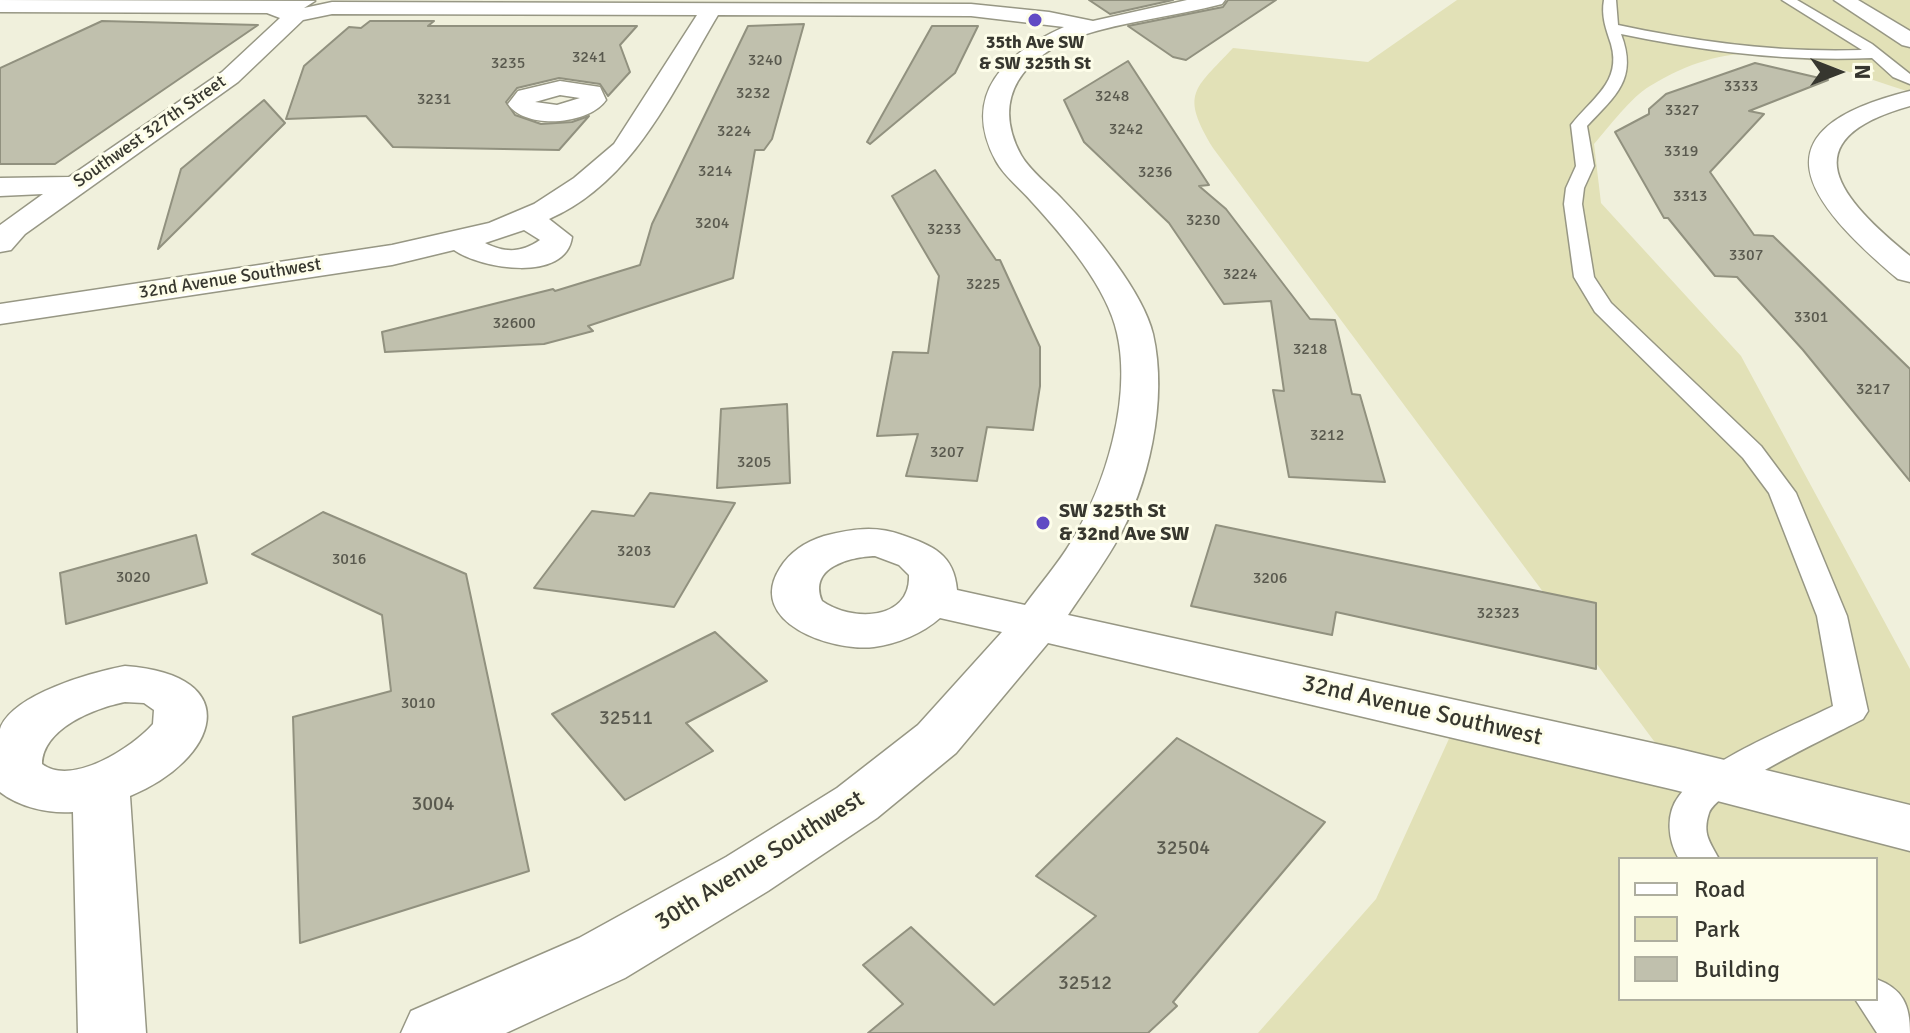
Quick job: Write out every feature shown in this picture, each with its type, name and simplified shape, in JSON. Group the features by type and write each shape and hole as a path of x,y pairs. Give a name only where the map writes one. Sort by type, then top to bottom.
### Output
{"street":[{"path":"0,6 288,11 323,3 971,10 1049,18 1089,26 1215,0"},
{"path":"1844,0 1910,40"},
{"name":"32nd Avenue Southwest","path":"0,314 392,255 513,224 584,184 624,149 712,8"},
{"name":"Southwest 327th Street","path":"0,243 14,228 230,77 288,11"},
{"name":"30th Avenue Southwest","path":"435,1033 602,958 747,874 857,803 937,739 1037,624 1094,542 1128,463 1141,393 1135,332 1107,273 1059,213 1009,160 995,120 999,90 1016,65 1047,43 1089,26"},
{"path":"1906,84 1875,109 1843,125 1829,139 1822,167 1839,207 1910,272"},
{"path":"594,100 653,100"},
{"path":"0,187 77,185"},
{"path":"460,240 478,255 503,260 535,256 555,244 556,237 513,224"},
{"name":"32nd Avenue Southwest","path":"931,600 1718,780 1910,828"},
{"path":"101,784 112,1033"}],"lane":[{"path":"1610,0 1613,28 1623,60 1621,77 1579,125 1578,131 1586,156 1573,204 1584,277 1603,307 1752,452 1782,493 1832,616 1851,711 1718,780 1692,805 1687,840 1699,857"},
{"path":"1788,0 1875,54 1906,84"},
{"path":"1613,28 1664,39 1824,56 1875,54"},
{"path":"1824,56 1906,84"},
{"path":"1878,1001 1903,1033"}],"green space":[{"path":"1457,0 1910,0 1910,92 1842,70 1780,55 1750,53 1718,57 1686,68 1650,86 1628,105 1594,144 1601,203 1741,356 1910,669 1910,1033 1258,1033 1376,899 1458,719 1674,768 1213,148 1197,115 1196,93 1233,48 1368,62"}],"building":[{"path":"1089,0 1173,0 1110,14"},
{"path":"1228,0 1276,0 1186,60 1173,57 1128,26 1223,7"},
{"path":"102,21 258,25 55,164 0,164 0,68"},
{"path":"370,21 434,21 428,26 637,26 620,45 630,72 608,96 600,84 559,78 517,88 506,102 515,115 541,124 572,122 589,116 559,150 393,147 366,116 286,119 304,66 349,27 361,28"},
{"path":"804,24 772,139 764,150 755,150 733,278 588,326 593,331 544,344 385,352 382,332 553,289 555,291 640,265 652,224 748,26"},
{"path":"932,26 978,26 955,73 870,144 867,142"},
{"path":"1128,61 1209,185 1199,186 1226,209 1310,319 1335,320 1352,394 1360,395 1385,482 1289,477 1273,390 1284,391 1271,301 1224,304 1169,223 1084,142 1064,100"},
{"path":"1755,63 1828,80 1749,111 1764,114 1710,172 1754,235 1773,236 1910,369 1910,481 1803,350 1737,277 1715,276 1668,218 1664,218 1615,132 1649,114 1649,109 1666,94"},
{"path":"264,100 285,123 158,249 181,169"},
{"path":"935,170 996,260 1000,260 1040,347 1040,386 1033,430 987,427 977,481 906,476 918,434 877,436 893,352 928,353 939,276 892,196"},
{"path":"787,404 790,483 717,488 721,409"},
{"path":"650,493 735,503 674,607 534,588 592,511 634,516"},
{"path":"323,512 466,574 529,871 300,943 293,717 391,691 382,615 252,554"},
{"path":"1216,525 1596,603 1596,669 1336,612 1332,635 1191,606"},
{"path":"196,535 207,583 66,624 60,573"},
{"path":"715,632 767,681 686,723 713,751 625,800 552,714"},
{"path":"1177,738 1325,822 1173,1002 1177,1006 1148,1033 868,1033 903,1004 863,965 911,927 994,1005 1096,916 1036,876"}],"place":[{"name":"35th Ave SW & SW 325th St","path":"1035,20"},
{"name":"SW 325th St & 32nd Ave SW","path":"1043,523"}]}
